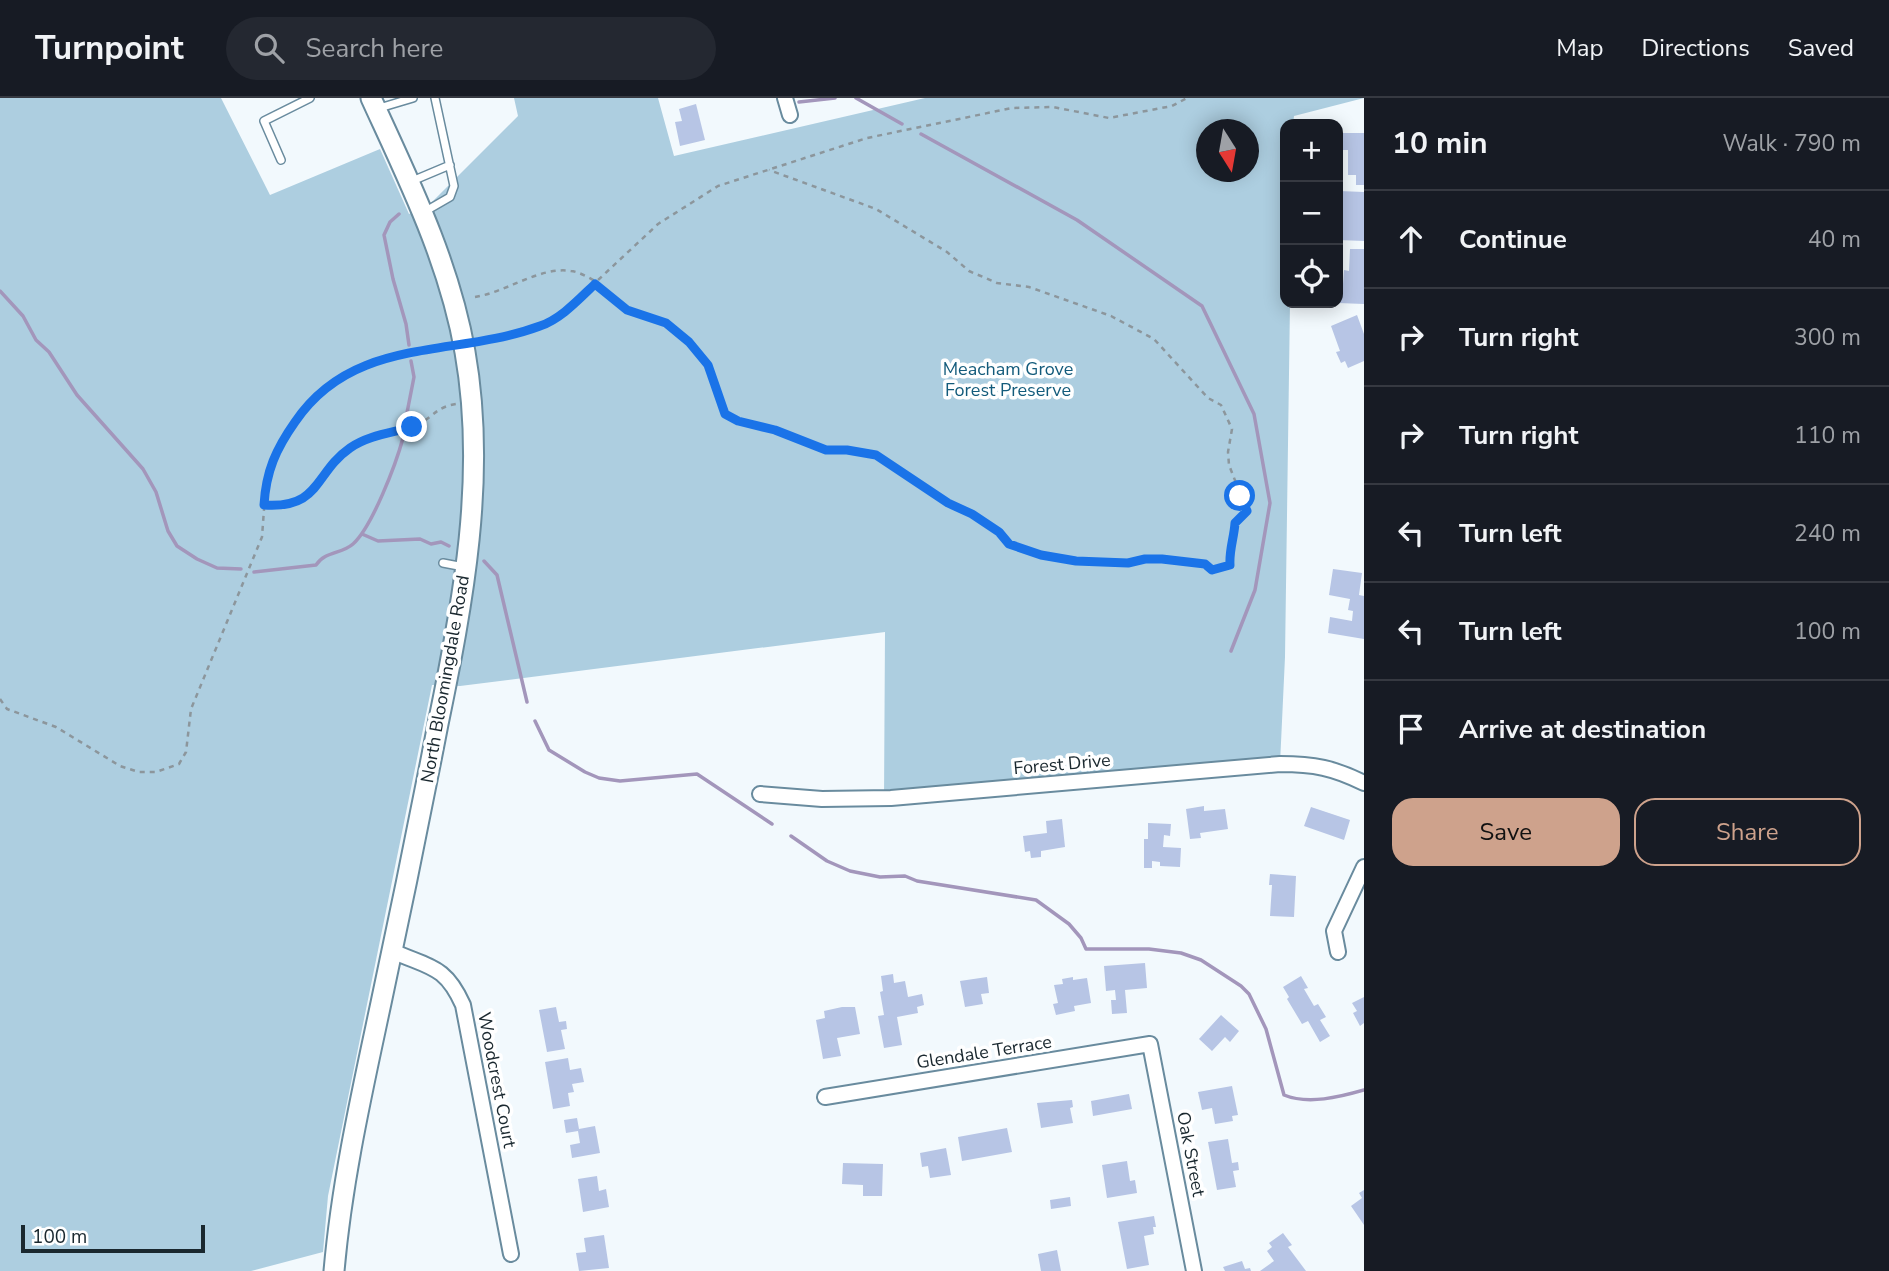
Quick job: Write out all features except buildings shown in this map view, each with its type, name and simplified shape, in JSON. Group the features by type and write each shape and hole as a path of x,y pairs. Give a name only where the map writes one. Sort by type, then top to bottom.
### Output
{"main road":[{"name":"North Bloomingdale Road","path":"334,1271 346,1173 444,699 465,567 474,480 472,399 466,354 454,300 424,212 373,104"}],"street":[{"path":"785,98 790,115"},
{"name":"Forest Drive","path":"760,794 822,799 891,798 1280,764 1309,764 1337,770 1364,783"},
{"path":"1338,952 1334,931 1364,867"},
{"name":"Woodcrest Court","path":"392,951 434,967 446,976 455,987 463,1006 511,1254"},
{"name":"Glendale Terrace","path":"825,1097 1150,1044"},
{"name":"Oak Street","path":"1150,1044 1195,1271"}],"lane":[{"path":"281,160 264,121 310,98"},
{"path":"373,104 410,98"},
{"path":"424,212 450,197 454,186 435,98"},
{"path":"410,182 450,165"},
{"path":"443,563 465,567"}],"path":[{"path":"0,699 7,709 57,727 120,766 139,772 156,772 179,764 186,751 191,709 262,537 265,482 277,447 302,411 335,380 369,363 543,326 566,310 658,224 718,186 867,138 1012,108 1053,107 1109,118 1172,106 1187,98"},
{"path":"475,297 491,295 543,274 573,271 596,283 627,310 666,323 689,342 708,365 725,414 738,421 775,430 826,450 876,455 948,503 972,514 999,532 1009,544 1041,555 1076,561 1128,563 1162,559 1205,564 1212,570 1230,565 1229,552 1233,544 1235,523 1247,511 1229,465 1232,429 1221,405 1209,398 1154,339 1111,316 1029,287 997,283 969,271 947,252 876,209 769,170"},
{"path":"264,505 283,506 301,499 350,448 376,436 418,425 436,410 456,404"}],"green space":[{"name":"Meacham Grove Forest Preserve","path":"0,98 221,98 270,195 380,149 409,214 432,202 518,116 514,98 658,98 674,156 925,98 1364,98 1294,116 1294,119 1280,119 1280,308 1290,308 1285,657 1280,764 884,799 885,632 460,686 432,685 328,1196 323,1252 251,1271 0,1271"}],"waterway":[{"path":"799,102 835,98"},
{"path":"856,98 902,124"},
{"path":"921,134 1077,220 1202,306 1254,414 1270,503 1255,590 1231,651"},
{"path":"399,214 390,222 384,235 409,345"},
{"path":"0,291 23,316 36,340 49,352 77,395 143,469 156,492 168,531 177,546 217,568 241,569"},
{"path":"404,428 414,377 411,361"},
{"path":"254,572 316,565 324,557 353,544 375,510 403,438"},
{"path":"362,534 378,541 420,539 431,544 441,542 449,546"},
{"path":"484,561 497,575 527,702"},
{"path":"535,721 549,750 585,772 599,778 620,781 697,774 772,824"},
{"path":"791,836 827,861 850,871 880,877 905,876 917,881 1036,900 1069,924 1086,949 1149,949 1181,953 1201,960 1249,994 1266,1029 1284,1095 1314,1100 1364,1090"}],"route":[{"path":"412,427 376,436 350,448 315,488 290,505 264,505 265,482 277,447 302,411 335,380 369,363 543,326 595,284 627,310 666,323 689,342 708,365 725,414 738,421 775,430 826,450 876,455 948,503 972,514 999,532 1009,544 1041,555 1076,561 1128,563 1162,559 1205,564 1212,570 1230,565 1229,552 1233,544 1235,523 1247,511 1240,496"}]}
